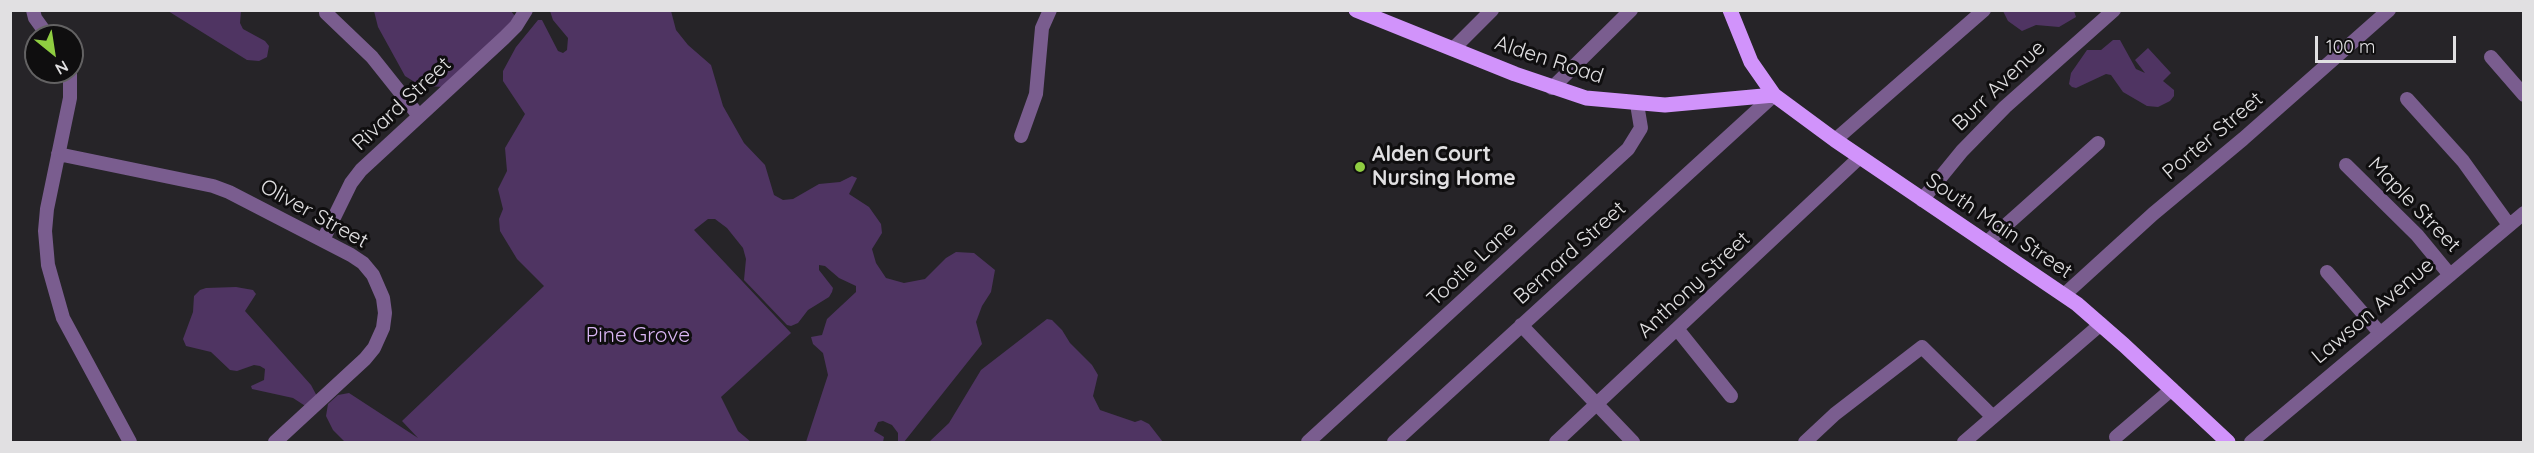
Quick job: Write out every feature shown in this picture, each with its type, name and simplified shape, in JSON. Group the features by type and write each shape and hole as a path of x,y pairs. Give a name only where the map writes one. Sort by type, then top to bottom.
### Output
{"main road":[{"name":"Alden Road","path":"1356,10 1552,88 1586,98 1637,104 1679,104 1774,95"},
{"name":"South Main Street","path":"1730,10 1745,51 1774,95 1860,158 2064,295 2101,324 2228,442"}],"street":[{"name":"Rivard Street","path":"323,240 356,176 511,32 526,10"},
{"path":"1021,136 1036,94 1042,28 1050,10"},
{"path":"1453,49 1492,10"},
{"path":"1552,88 1631,10"},
{"path":"1835,140 1984,10"},
{"name":"Burr Avenue","path":"1922,200 1962,150 2005,106 2114,10"},
{"name":"Porter Street","path":"2064,295 2153,214 2250,133 2390,10"},
{"path":"326,13 372,57 419,116"},
{"path":"2491,57 2523,94"},
{"path":"70,84 70,98 48,197 45,231 46,254 52,287 68,329 130,442"},
{"name":"Bernard Street","path":"1394,442 1774,95"},
{"path":"2407,99 2463,161 2509,225"},
{"name":"Tootle Lane","path":"1308,442 1628,149 1641,128 1637,104"},
{"path":"1986,243 2098,143"},
{"name":"Oliver Street","path":"58,154 221,189 357,259 373,275 383,298 385,313 383,328 374,348 275,442"},
{"name":"Anthony Street","path":"1556,442 1860,158"},
{"name":"Maple Street","path":"2346,165 2417,235 2450,275"},
{"name":"Lawson Avenue","path":"2251,442 2523,213"},
{"path":"2327,272 2380,333"},
{"path":"1964,442 2101,324"},
{"path":"1521,325 1633,442"},
{"path":"1678,330 1731,396"},
{"path":"1805,442 1835,414 1922,347 1993,417"},
{"path":"2116,437 2172,389"}],"green space":[{"path":"510,10 515,16 514,20 446,87 421,86 405,76 378,27 374,11"},
{"path":"168,11 241,11 240,23 243,29 265,41 269,46 267,57 259,61 247,60"},
{"name":"Pine Grove","path":"550,11 671,11 676,30 688,45 711,65 723,106 744,143 765,165 774,195 783,200 793,199 819,184 840,182 852,176 857,178 849,194 869,207 881,224 882,233 872,249 876,263 886,278 904,283 925,279 946,258 956,252 974,253 995,270 991,292 976,322 982,344 904,442 898,442 898,433 892,425 883,421 878,422 874,431 884,437 883,442 806,442 828,375 823,353 813,344 811,337 822,335 827,319 856,292 856,286 839,278 825,266 819,265 819,270 833,288 832,292 829,297 808,310 798,323 787,325 744,280 746,259 743,248 727,228 715,219 708,219 694,230 791,333 721,397 738,431 751,442 345,442 333,430 326,416 328,404 338,395 349,393 418,438 402,421 544,286 517,259 500,231 499,219 503,209 498,189 507,171 505,148 525,114 503,81 503,71 516,47 538,20 542,20 558,51 563,53 567,50 568,38 553,20"},
{"path":"2003,11 2074,11 2076,17 2059,27 2036,25 2022,31 2008,21"},
{"path":"2113,40 2120,40 2136,69 2145,73 2135,60 2148,48 2171,73 2163,81 2174,90 2174,96 2170,101 2158,107 2147,106 2123,92 2111,75 2106,74 2076,88 2069,84 2071,73 2087,50 2101,50"},
{"path":"236,287 253,290 256,294 245,311 311,385 319,400 310,409 293,398 252,389 251,386 264,380 265,369 260,366 254,365 237,371 230,370 211,352 186,346 183,339 193,312 194,296 206,288"},
{"path":"1047,319 1052,320 1062,330 1070,343 1092,365 1098,375 1093,396 1100,410 1135,422 1141,420 1149,424 1163,442 929,442 949,423 981,370"}],"place":[{"name":"Alden Court Nursing Home","path":"1360,167"}]}
